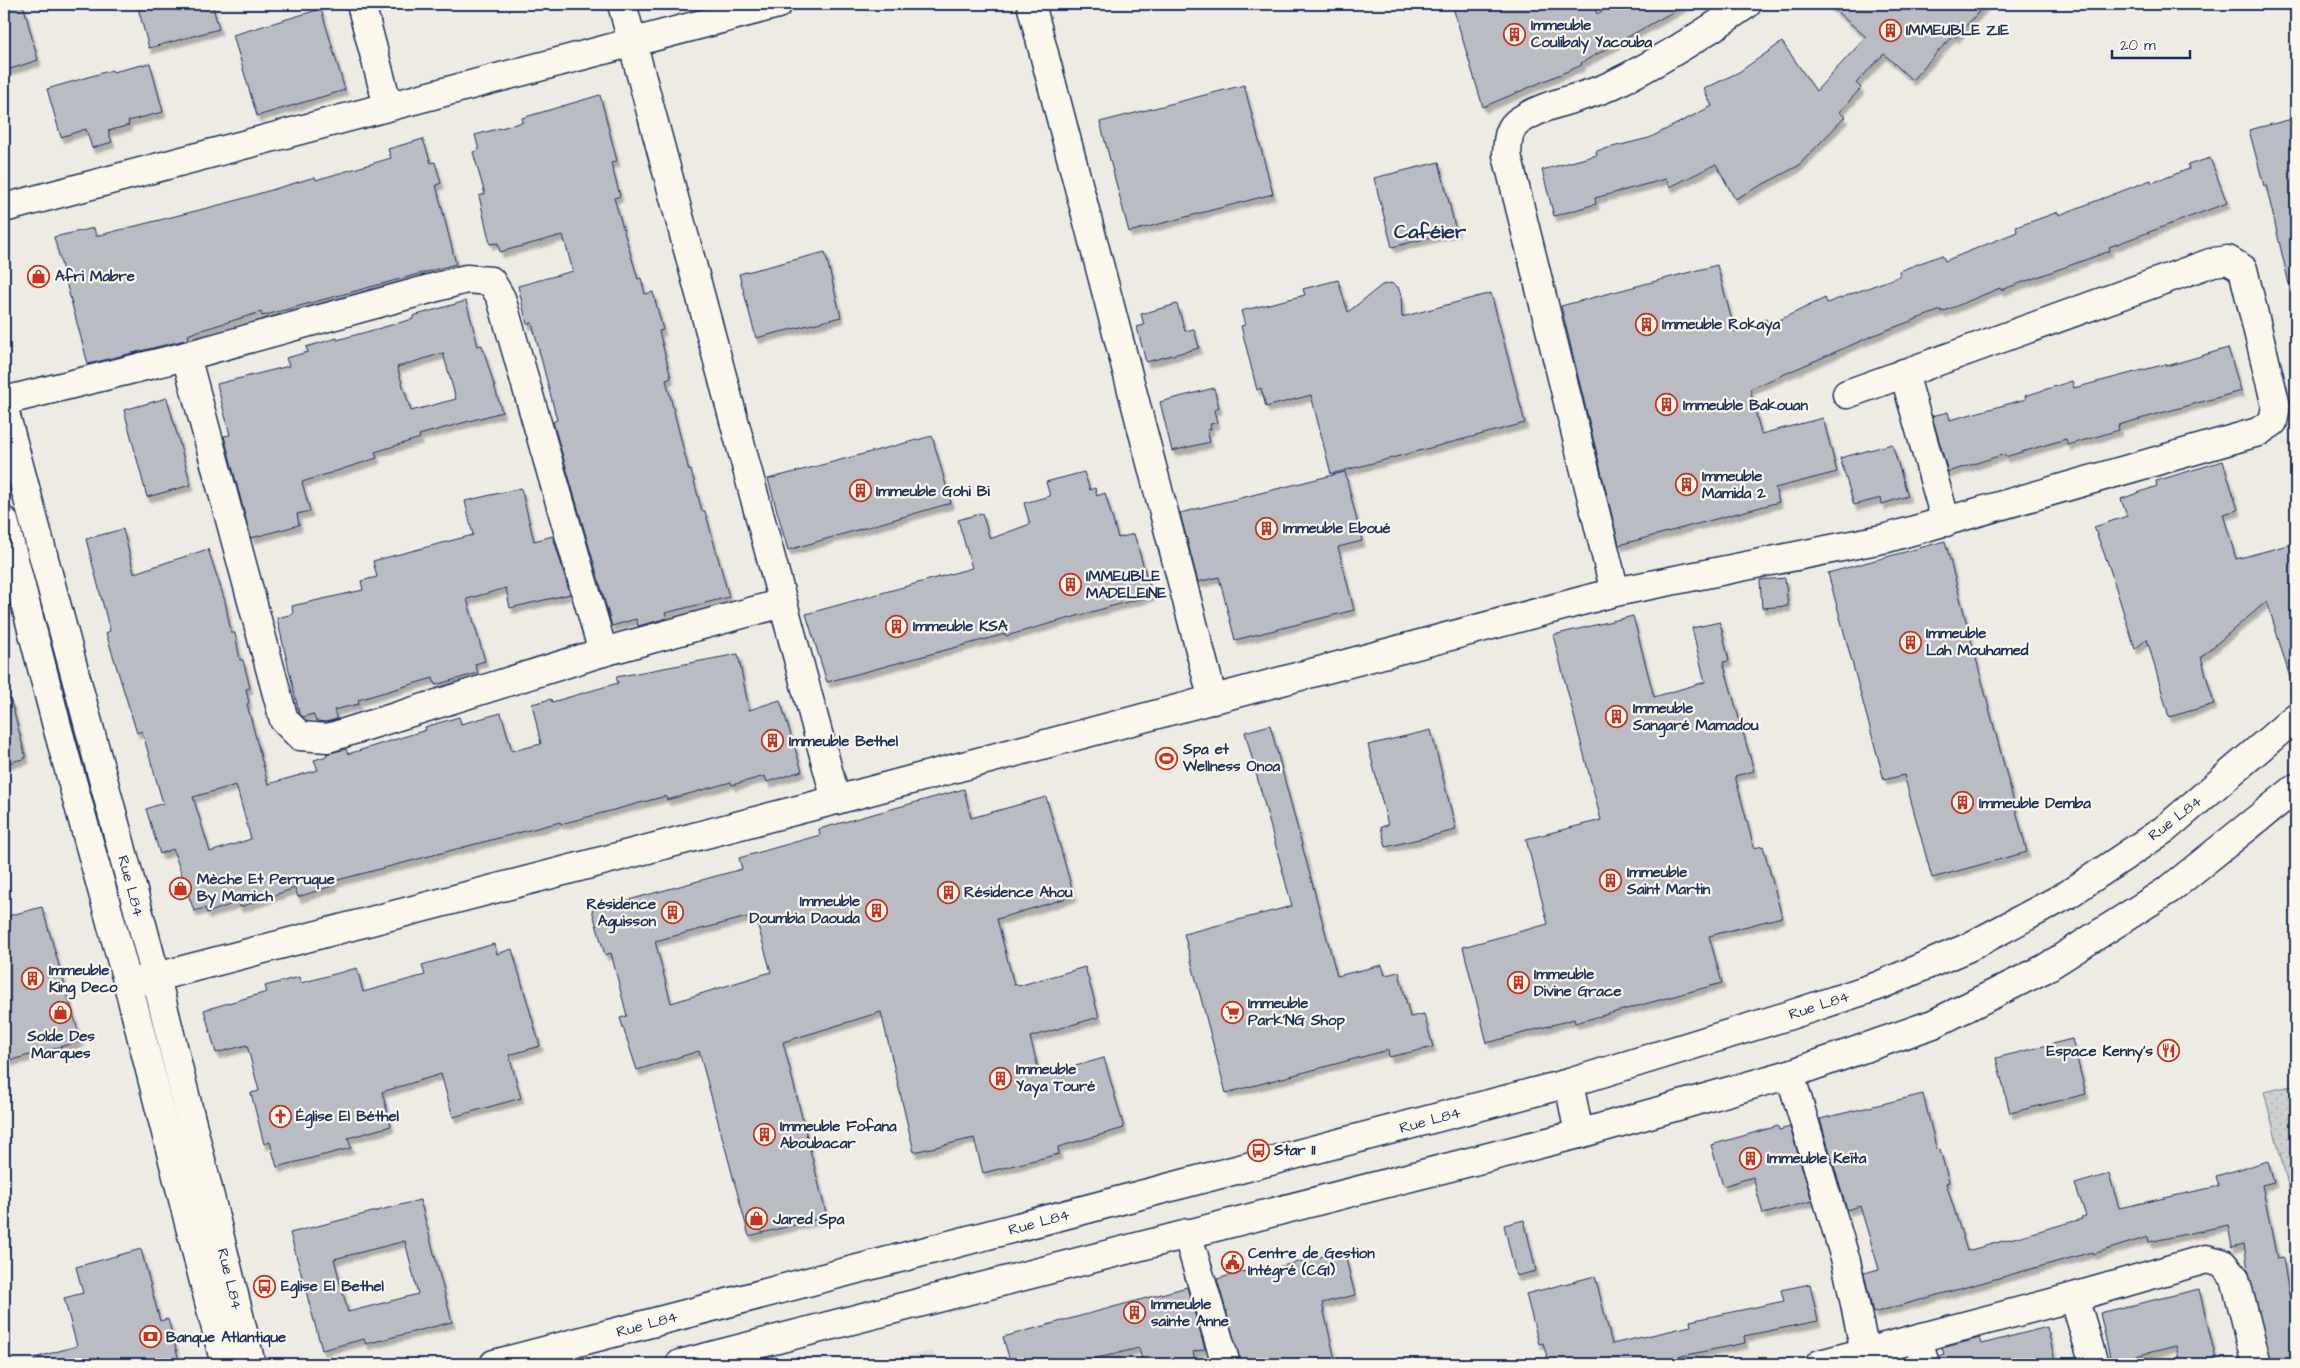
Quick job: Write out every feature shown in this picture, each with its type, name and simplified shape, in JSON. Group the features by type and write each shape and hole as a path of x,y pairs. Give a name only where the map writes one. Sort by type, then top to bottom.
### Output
{"street":[{"path":"362,4 388,106"},
{"path":"622,4 836,800"},
{"path":"4,208 778,4"},
{"path":"1031,4 1213,700"},
{"path":"1615,592 1507,155 1508,135 1518,122 1535,112 1611,85 1706,33 1747,4"},
{"path":"128,984 836,800 1615,592 1887,538 2258,432 2273,422 2276,406 2243,269 2228,260 2213,262 1847,394"},
{"path":"4,401 186,356 466,279 491,281 501,298 603,652"},
{"path":"186,356 284,720 300,736 328,738 603,652 783,603"},
{"path":"1904,373 1946,522"},
{"name":"Rue L84","path":"4,409 156,976 251,1364"},
{"name":"Rue L84","path":"4,521 58,730 128,984 225,1364"},
{"name":"Rue L84","path":"494,1364 1568,1084 1869,989 1969,947 2067,894 2165,829 2296,717"},
{"path":"680,1364 1579,1134 1790,1074 1933,1024 2044,969 2170,889 2296,788"},
{"path":"1790,1074 1846,1261 1866,1352"},
{"path":"1568,1084 1579,1134"},
{"path":"1187,1233 1226,1364"},
{"path":"1820,1364 2074,1297 2206,1259 2222,1263 2235,1278 2256,1364"},
{"path":"2074,1297 2094,1364"},
{"path":"1918,1338 1925,1364"}],"shaded area":[{"path":"2296,1085 2296,1216 2264,1092"},
{"path":"933,1350 937,1364 878,1364"}],"building":[{"path":"4,4 23,4 38,60 4,71"},
{"path":"137,4 212,4 219,29 149,48"},
{"name":"Immeuble Coulibaly Yacouba","path":"1452,4 1593,4 1597,14 1615,4 1687,4 1581,63 1582,65 1483,107"},
{"path":"1828,4 1986,4 1956,37 1953,35 1912,80 1884,54 1856,83 1861,88 1839,112 1845,117 1798,166 1735,199 1716,164 1670,187 1666,179 1595,198 1596,204 1554,216 1542,170 1597,155 1596,151 1649,138 1712,106 1704,89 1739,72 1782,42 1816,91 1866,37"},
{"path":"321,9 345,90 257,116 233,35"},
{"path":"150,63 163,112 128,121 129,125 108,131 112,142 92,148 86,129 61,137 47,89 112,70 113,72"},
{"path":"1244,85 1273,194 1129,232 1100,122"},
{"path":"600,95 617,161 611,163 620,196 614,198 638,279 641,278 645,294 653,292 663,330 659,331 671,378 666,380 689,471 691,470 702,511 705,511 729,597 665,613 667,618 638,626 636,619 612,626 553,422 557,420 532,323 527,324 518,286 573,271 563,235 500,252 498,243 490,244 479,196 485,194 473,152 479,150 475,135 523,122 522,118"},
{"path":"2296,118 2296,283 2289,284 2266,185 2264,186 2249,130"},
{"path":"423,139 431,163 435,162 441,183 436,185 456,264 262,316 261,312 195,332 188,335 189,339 88,364 54,237 94,228 96,236 231,202 315,177 316,180 391,158 388,149"},
{"path":"2210,158 2227,203 2109,247 2110,251 2001,290 2000,288 1942,312 1941,310 1879,333 1750,389 1761,434 1823,418 1837,472 1775,488 1779,502 1619,545 1561,306 1717,265 1735,332 1766,319 1769,325 1825,298 1827,303 1900,276 1899,271 1942,255 1945,261 2017,232 2016,227 2058,212 2059,215 2151,180 2152,183 2189,169 2188,165"},
{"path":"1439,162 1456,231 1392,247 1374,178"},
{"path":"825,252 841,317 756,338 739,274"},
{"path":"1338,280 1348,312 1382,285 1391,283 1398,287 1401,295 1402,317 1491,293 1525,423 1331,474 1311,395 1266,407 1261,388 1257,390 1241,326 1245,325 1241,311 1305,295 1303,289"},
{"path":"466,301 478,346 482,345 502,412 419,435 420,438 375,452 377,458 302,482 310,511 297,514 299,525 251,538 224,436 230,435 217,384 289,366 286,358 308,352 306,347 413,319 413,316","holes":["443,353 456,399 411,411 397,367"]},
{"path":"1177,304 1185,331 1194,329 1199,348 1146,362 1137,327 1144,325 1141,314"},
{"path":"2228,348 2241,391 2118,425 2119,430 2068,445 2066,439 2005,457 2005,454 1948,472 1932,416 1948,412 1950,420 2026,399 2025,396 2072,381 2074,388 2166,364 2167,366"},
{"path":"1214,388 1219,408 1214,410 1217,423 1210,424 1211,429 1207,430 1210,442 1172,451 1160,402"},
{"path":"167,398 191,485 147,497 124,410"},
{"name":"Immeuble Gohi Bi","path":"932,436 951,503 788,550 768,479"},
{"path":"1892,444 1908,496 1882,504 1881,498 1854,505 1840,458"},
{"path":"2223,461 2238,510 2223,514 2236,559 2296,543 2296,680 2291,681 2267,601 2201,657 2214,704 2169,717 2147,639 2135,649 2109,566 2094,527 2127,516 2121,499 2157,486 2156,481"},
{"path":"1084,472 1090,490 1095,488 1097,496 1105,493 1118,538 1134,534 1152,595 1006,636 1005,634 827,682 806,614 972,568 958,520 982,513 990,539 1030,524 1024,503 1050,496 1046,482"},
{"name":"Immeuble Eboué","path":"1345,472 1362,541 1338,547 1354,610 1235,640 1219,577 1198,582 1180,513"},
{"path":"521,488 534,541 553,536 570,594 510,608 506,588 467,599 485,661 475,664 478,673 435,685 433,678 358,700 359,704 334,710 337,719 326,722 316,721 313,714 303,717 299,713 277,618 293,614 292,606 363,590 361,581 377,577 373,561 473,535 465,501"},
{"path":"123,529 134,573 208,549 225,601 231,633 235,633 240,660 243,660 250,688 246,689 249,703 247,704 268,784 318,770 314,760 327,756 326,754 346,749 348,754 426,730 425,727 459,717 461,724 501,713 512,751 541,744 532,704 551,699 552,702 618,683 616,677 738,654 749,710 780,700 802,771 767,782 765,776 732,785 731,782 667,800 666,796 561,824 560,822 334,881 335,885 298,897 295,888 240,907 238,902 207,913 205,908 194,911 173,849 160,854 146,809 163,803 142,731 137,733 106,633 110,631 86,539","holes":["236,785 251,839 210,852 193,797"]},
{"path":"1945,541 2027,852 1932,878 1904,775 1884,780 1828,573"},
{"path":"1785,578 1788,606 1762,608 1760,580"},
{"path":"1633,616 1654,697 1705,682 1692,628 1720,622 1729,661 1723,662 1754,771 1735,776 1754,848 1763,846 1782,917 1709,936 1722,983 1575,1023 1574,1019 1487,1043 1463,947 1548,924 1526,839 1601,820 1553,635"},
{"path":"11,701 26,758 4,764 4,702"},
{"path":"1270,725 1337,976 1382,965 1385,975 1399,972 1410,1017 1424,1014 1433,1047 1389,1057 1388,1050 1226,1093 1184,934 1292,906 1245,732"},
{"path":"1431,730 1456,830 1386,847 1381,827 1388,825 1368,745"},
{"path":"964,789 971,818 1046,797 1074,896 997,919 1014,985 1017,984 1018,986 1085,967 1099,1017 1030,1037 1040,1076 1104,1058 1124,1128 1058,1147 1059,1154 983,1173 974,1138 914,1152 881,1012 783,1042 827,1217 749,1236 699,1051 637,1070 620,1018 627,1016 611,953 605,955 592,910 742,869 739,858 820,835 819,829","holes":["755,915 771,972 671,1003 655,941"]},
{"name":"Immeuble King Deco","path":"42,907 81,1041 4,1062 4,917"},
{"path":"494,944 497,954 512,949 540,1046 509,1055 521,1098 453,1117 441,1074 382,1092 391,1126 348,1138 351,1148 277,1167 270,1142 264,1144 251,1093 259,1091 247,1045 216,1053 204,1010 267,992 265,986 299,977 301,983 357,968 363,992 425,975 422,965"},
{"path":"2072,1039 2086,1094 2010,1113 1996,1058"},
{"path":"1923,1094 1937,1151 1940,1150 1949,1182 1946,1183 1967,1251 2082,1219 2081,1217 2086,1216 2075,1184 2109,1174 2119,1208 2219,1186 2216,1176 2268,1161 2274,1182 2262,1185 2277,1259 2283,1258 2292,1313 2296,1313 2296,1364 2272,1364 2248,1270 2244,1244 2232,1247 2228,1225 2149,1242 2148,1237 2093,1254 2092,1252 1873,1313 1864,1273 1879,1269 1860,1206 1847,1210 1820,1119"},
{"path":"1778,1126 1779,1130 1790,1127 1812,1201 1763,1214 1753,1177 1723,1186 1711,1145"},
{"path":"420,1200 452,1322 366,1344 364,1339 322,1350 290,1233","holes":["405,1241 418,1294 348,1312 334,1259"]},
{"path":"1524,1220 1536,1271 1516,1276 1504,1225"},
{"path":"141,1249 160,1321 168,1319 180,1364 35,1364 34,1358 77,1346 64,1298 83,1293 76,1267"},
{"path":"1344,1251 1355,1295 1322,1303 1336,1364 1241,1364 1217,1279 1264,1266 1265,1270"},
{"path":"1595,1276 1612,1344 1691,1326 1690,1321 1784,1301 1781,1290 1810,1284 1818,1321 1744,1336 1745,1343 1672,1358 1673,1364 1549,1364 1543,1343 1539,1344 1526,1294"},
{"name":"Immeuble sainte Anne","path":"1187,1287 1205,1349 1193,1352 1196,1364 1143,1364 1139,1348 1073,1364 1011,1364 1003,1337"},
{"path":"2199,1289 2217,1364 2180,1364 2176,1346 2111,1362 2100,1313"},
{"path":"2047,1327 2056,1364 1940,1364 1939,1356 1944,1354 1942,1348 1980,1338 1982,1344"}],"place":[{"name":"IMMEUBLE ZIE","path":"1890,30"},
{"name":"Immeuble Coulibaly Yacouba","path":"1515,34"},
{"name":"Afri Mabre","path":"39,276"},
{"name":"Immeuble Rokaya","path":"1646,324"},
{"name":"Immeuble Bakouan","path":"1667,405"},
{"name":"Immeuble Mamida 2","path":"1686,485"},
{"name":"Immeuble Gohi Bi","path":"860,491"},
{"name":"Immeuble Eboué","path":"1267,528"},
{"name":"IMMEUBLE MADELEINE","path":"1070,585"},
{"name":"Immeuble KSA","path":"897,626"},
{"name":"Immeuble Lah Mouhamed","path":"1910,642"},
{"name":"Immeuble Sangaré Mamadou","path":"1617,717"},
{"name":"Immeuble Bethel","path":"773,741"},
{"name":"Spa et Wellness Onoa","path":"1167,758"},
{"name":"Immeuble Demba","path":"1963,803"},
{"name":"Immeuble Saint Martin","path":"1611,881"},
{"name":"Mèche Et Perruque By Mamich","path":"181,888"},
{"name":"Résidence Ahou","path":"948,892"},
{"name":"Immeuble Doumbia Daouda","path":"876,910"},
{"name":"Résidence Aguisson","path":"672,913"},
{"name":"Immeuble King Deco","path":"33,979"},
{"name":"Immeuble Divine Grace","path":"1518,983"},
{"name":"Immeuble Park'NG Shop","path":"1232,1012"},
{"name":"Solde Des Marques","path":"61,1013"},
{"name":"Espace Kenny's","path":"2169,1051"},
{"name":"Immeuble Yaya Touré","path":"1000,1078"},
{"name":"Église El Béthel","path":"280,1116"},
{"name":"Immeuble Fofana Aboubacar","path":"764,1135"},
{"name":"Star 11","path":"1258,1150"},
{"name":"Immeuble Keïta","path":"1751,1158"},
{"name":"Jared Spa","path":"757,1219"},
{"name":"Centre de Gestion Intégré (CGI)","path":"1232,1262"},
{"name":"Eglise El Bethel","path":"265,1286"},
{"name":"Immeuble sainte Anne","path":"1135,1313"},
{"name":"Banque Atlantique","path":"150,1337"}],"district":[{"name":"Caféier","path":"1430,231"}]}
